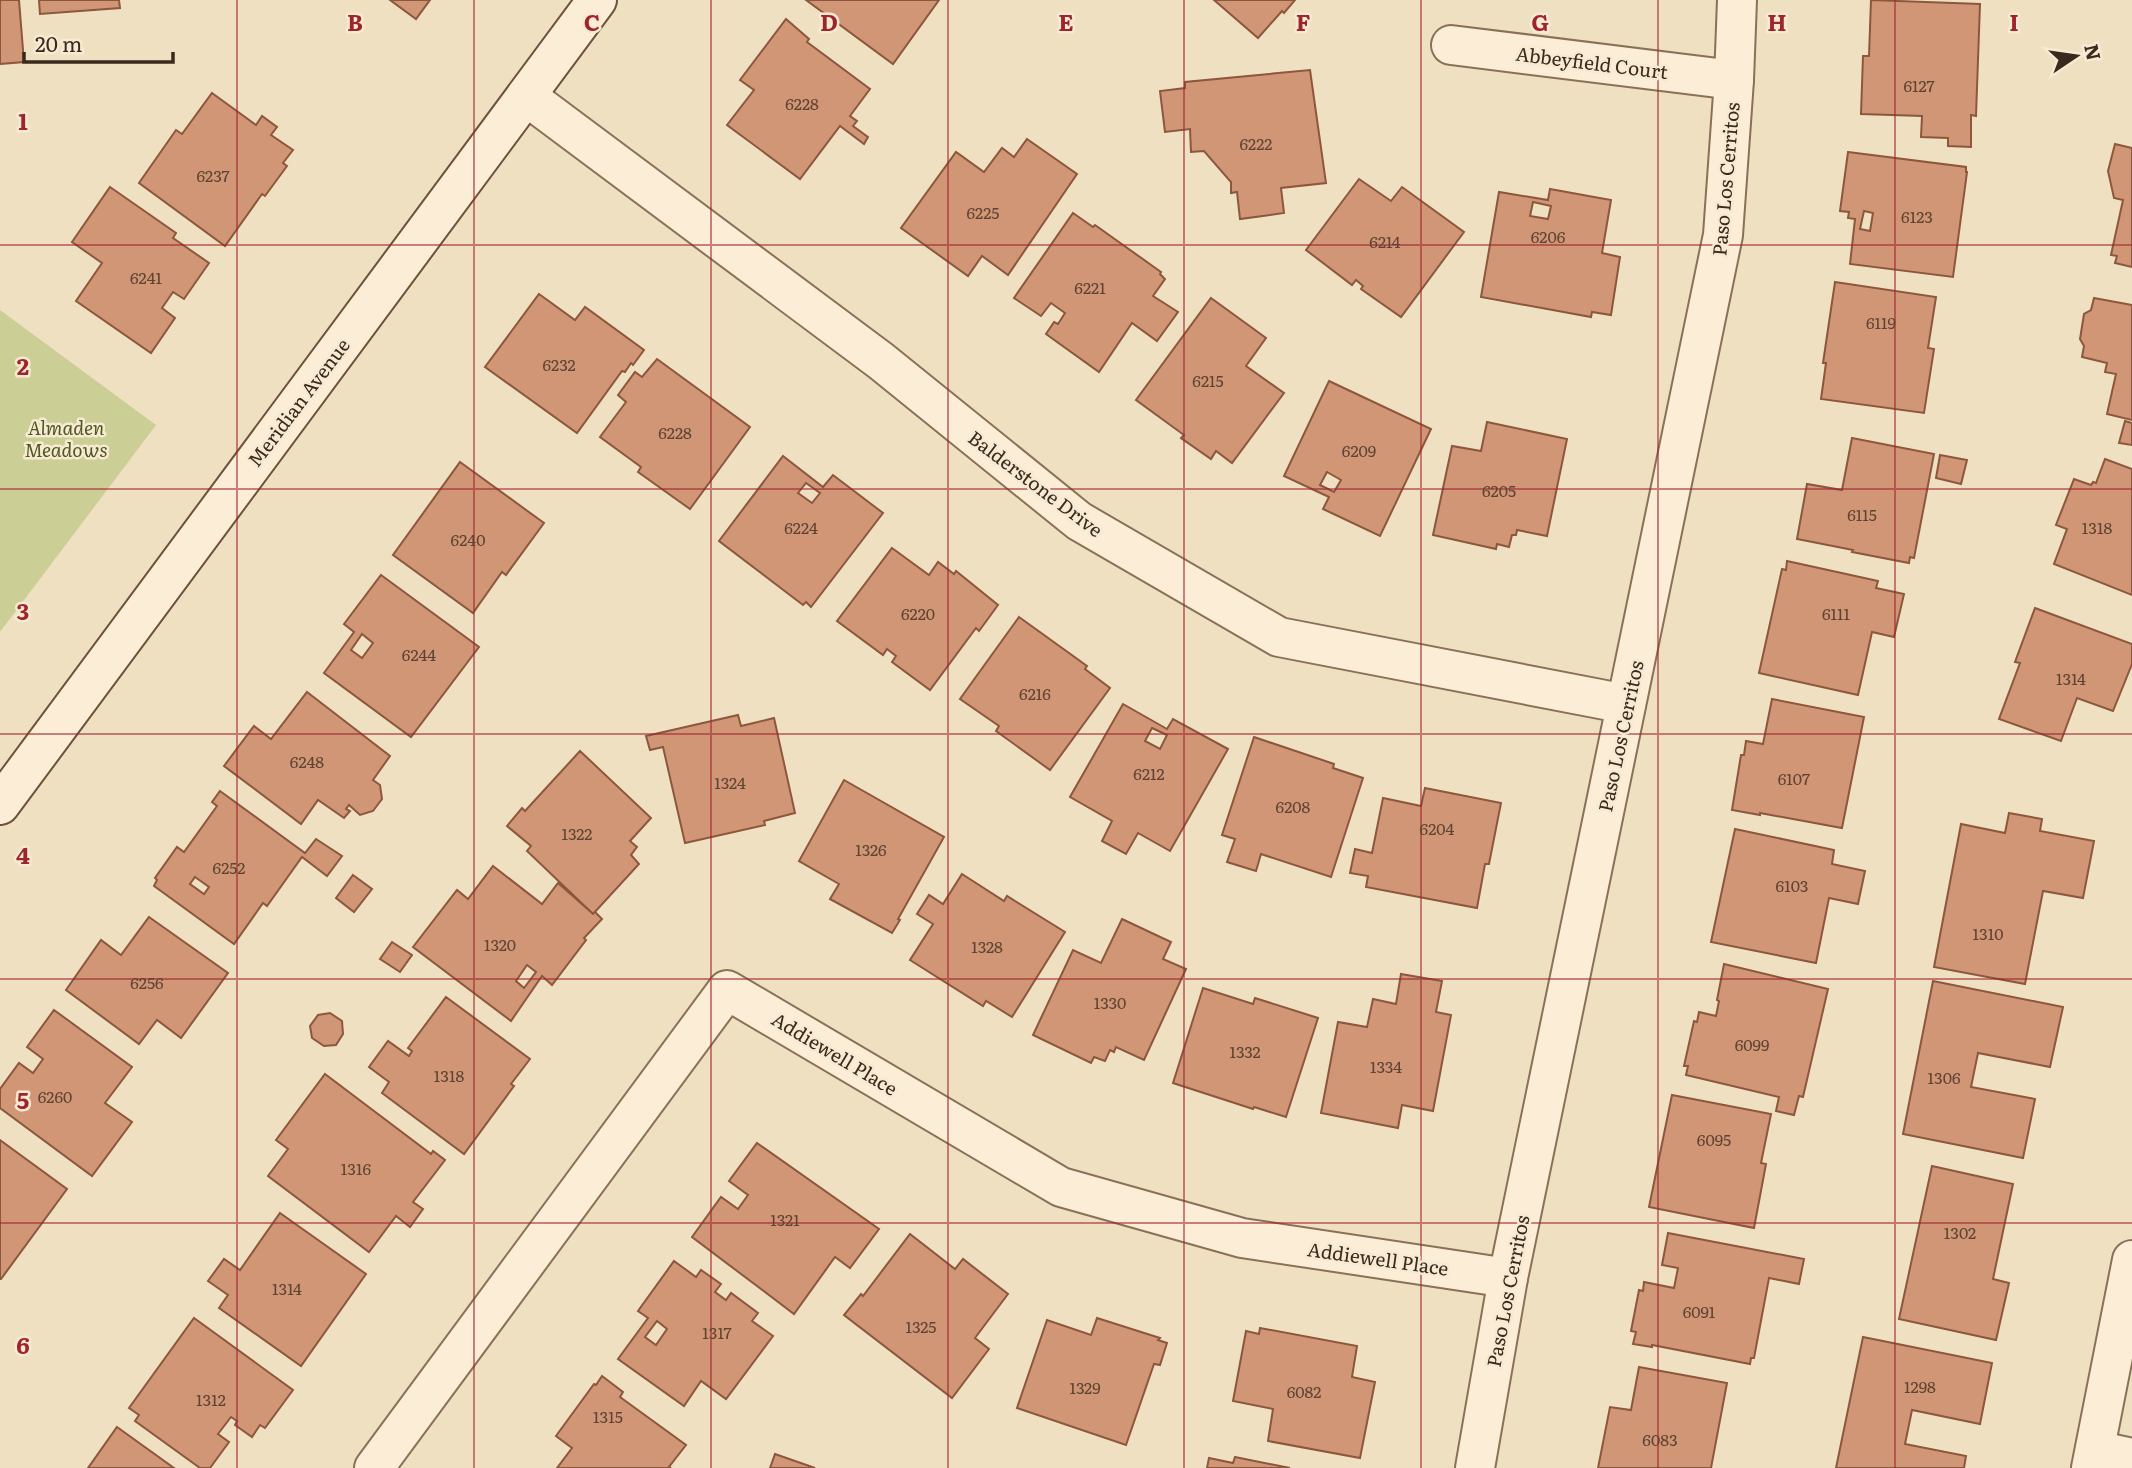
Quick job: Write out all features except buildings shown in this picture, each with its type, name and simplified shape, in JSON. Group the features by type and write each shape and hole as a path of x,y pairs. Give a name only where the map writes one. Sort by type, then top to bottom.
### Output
{"street":[{"name":"Meridian Avenue","path":"0,805 597,0"},
{"name":"Paso Los Cerritos","path":"1475,1468 1508,1278 1723,235 1737,0"},
{"name":"Abbeyfield Court","path":"1451,44 1734,80"},
{"name":"Balderstone Drive","path":"526,96 881,361 1079,521 1279,637 1626,704"},
{"name":"Addiewell Place","path":"374,1468 727,990 1061,1187 1242,1238 1508,1278"},
{"path":"2132,1260 2093,1459 2132,1458"}],"green space":[{"name":"Almaden Meadows","path":"0,310 156,425 0,632"}]}
